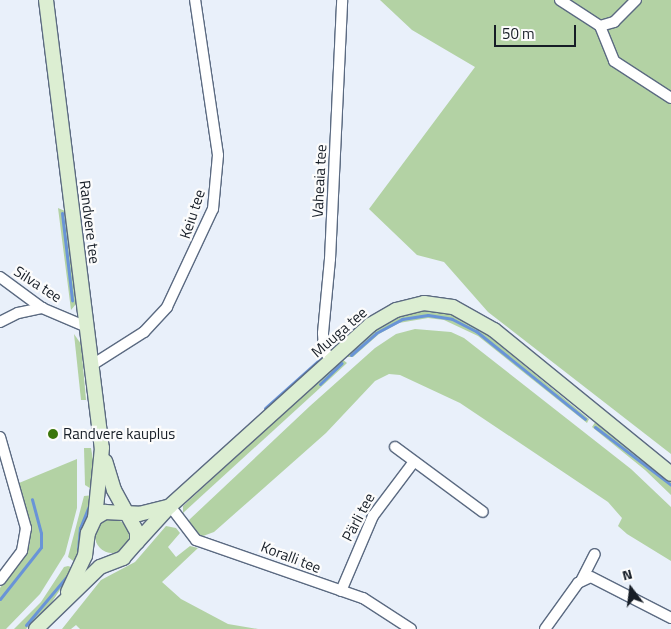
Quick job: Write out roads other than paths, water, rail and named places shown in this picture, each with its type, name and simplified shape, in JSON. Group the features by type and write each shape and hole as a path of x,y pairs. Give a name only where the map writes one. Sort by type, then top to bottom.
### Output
{"street":[{"name":"Randvere tee","path":"36,629 64,600 112,560 127,555 137,542 137,532 114,490 102,448 46,0"},
{"name":"Keiu tee","path":"92,365 144,332 167,307 213,209 218,184 217,147 195,0"},
{"name":"Vaheaia tee","path":"330,361 324,348 323,333 330,259 342,0"},
{"path":"560,0 600,26 614,61 671,98"},
{"path":"600,26 614,22 636,0"},
{"name":"Silva tee","path":"0,277 42,308 87,328"},
{"name":"Muuga tee","path":"137,542 170,506 370,325 396,310 424,303 453,307 494,330 671,474"},
{"path":"0,322 18,313 42,308"},
{"path":"0,438 26,528 22,551 0,580"},
{"path":"395,447 413,463 483,512"},
{"name":"Randvere tee","path":"64,600 80,568 88,541 90,525 95,518 102,448"},
{"name":"Pärli tee","path":"341,591 373,516 413,463"},
{"path":"95,518 105,512 126,515 170,506"},
{"name":"Koralli tee","path":"170,506 196,540 376,605 411,629"},
{"path":"88,541 93,551 112,560"},
{"path":"545,629 581,581 595,554"},
{"path":"581,581 596,578 671,618"}],"waterway":[{"path":"62,213 72,300"},
{"path":"351,355 376,333 402,319 428,315 452,319 476,331 585,419"},
{"path":"265,408 320,359"},
{"path":"320,384 342,363"},
{"path":"595,427 671,485"},
{"path":"0,599 41,547 41,533 32,499"},
{"path":"78,550 80,528 90,503"},
{"path":"26,625 68,575"}],"place":[{"name":"Randvere kauplus","path":"53,434"}]}
